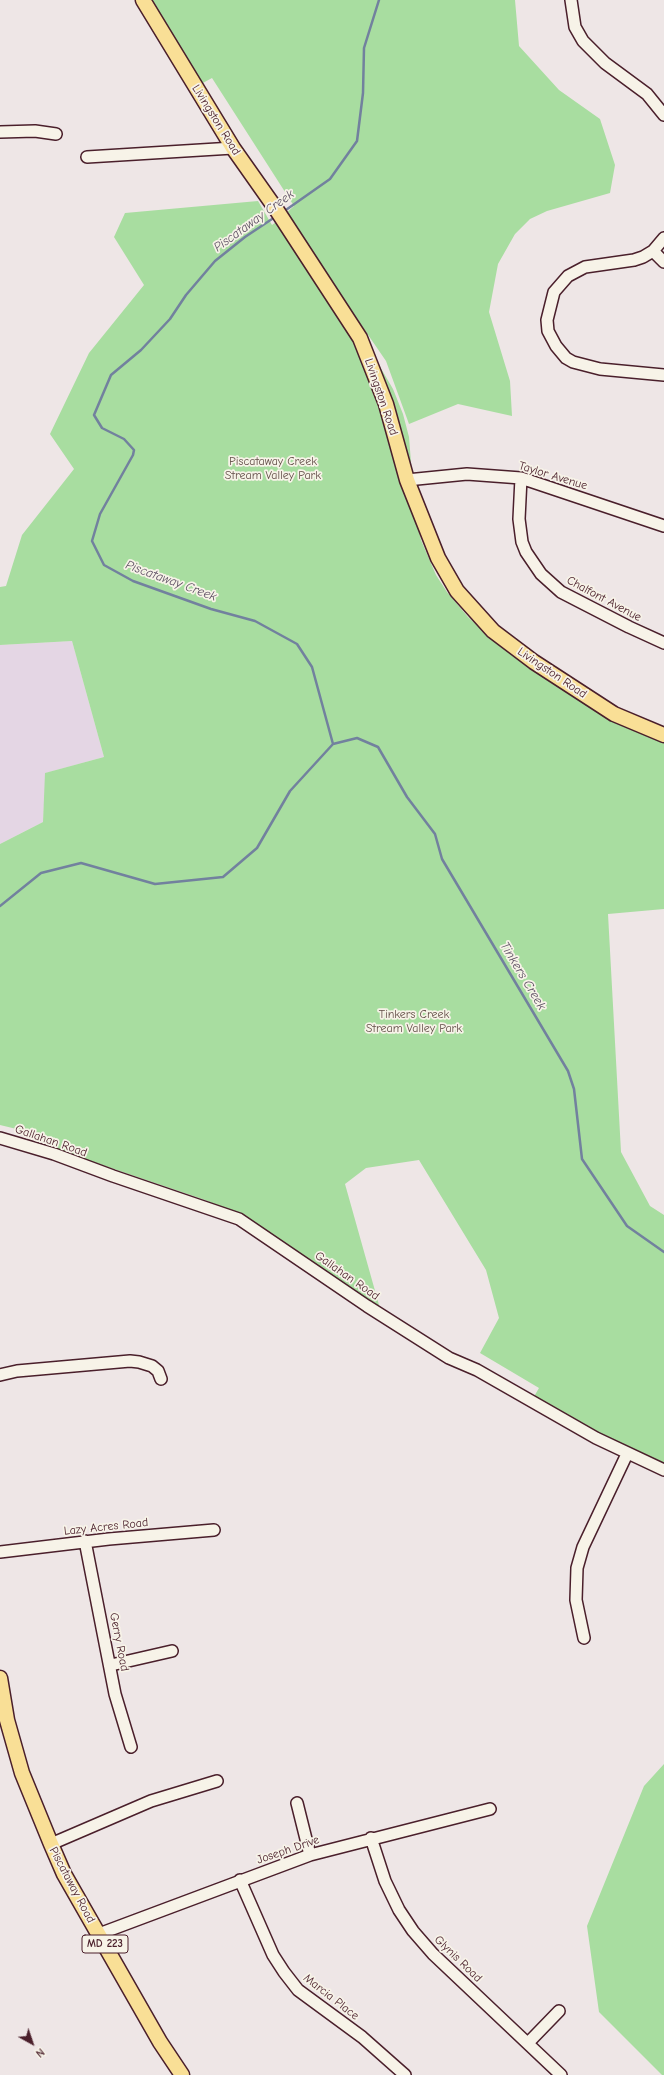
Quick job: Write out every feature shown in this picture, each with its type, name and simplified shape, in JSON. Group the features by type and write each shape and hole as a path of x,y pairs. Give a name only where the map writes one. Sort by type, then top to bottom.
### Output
{"main road":[{"name":"Livingston Road","path":"143,0 233,148 276,209 360,338 386,404 407,480 448,577 457,591 477,616 517,650 614,714 664,735"},
{"name":"Piscataway Road","path":"0,1678 7,1720 22,1773 64,1874 160,2042 182,2075"}],"street":[{"path":"571,0 575,27 580,37 601,59 646,94 664,115"},
{"path":"0,132 35,131 56,134"},
{"path":"87,158 233,148"},
{"path":"664,238 653,251 634,260 594,265 576,271 563,280 554,292 547,320 548,331 556,346 566,358 573,362 600,369 664,375"},
{"path":"653,251 664,262"},
{"name":"Taylor Avenue","path":"407,480 467,474 521,478 664,526"},
{"name":"Chalfont Avenue","path":"521,478 519,519 522,542 526,552 541,574 561,592 664,643"},
{"name":"Gallahan Road","path":"0,1138 54,1154 112,1176 239,1219 367,1306 449,1358 477,1370 596,1438 627,1454 664,1470"},
{"path":"0,1375 17,1371 130,1361 152,1366 158,1371 161,1379"},
{"path":"584,1638 576,1600 577,1568 583,1547 627,1454"},
{"name":"Lazy Acres Road","path":"0,1552 85,1541 214,1530"},
{"name":"Gerry Road","path":"85,1541 111,1665 115,1694 131,1748"},
{"path":"111,1665 172,1651"},
{"path":"51,1844 151,1801 217,1781"},
{"path":"297,1803 310,1854"},
{"name":"Joseph Drive","path":"99,1934 310,1854 490,1809"},
{"name":"Glynis Road","path":"371,1838 385,1881 399,1910 413,1931 433,1954 561,2075"},
{"name":"Marcia Place","path":"240,1880 273,1955 298,1990 362,2037 405,2075"},
{"path":"528,2043 559,2011"}],"shaded area":[{"path":"72,641 104,757 46,773 43,822 0,844 0,645"}],"green space":[{"path":"152,0 515,0 519,46 559,90 600,119 615,165 610,193 547,211 530,219 515,234 498,264 489,312 510,381 512,416 458,404 409,424 386,361 285,214 294,206 212,78 201,84"},
{"path":"258,201 272,225 276,222 278,225 281,223 379,365 393,389 403,414 409,437 415,513 421,540 436,575 447,592 468,617 489,636 664,738 664,909 608,914 621,1152 650,1206 664,1215 664,1468 532,1400 539,1388 480,1353 499,1318 486,1270 419,1160 366,1168 345,1184 379,1305 378,1308 267,1231 233,1212 205,1200 55,1149 58,1139 0,1125 0,844 43,822 45,773 104,757 72,641 0,645 0,587 6,586 22,535 74,469 50,434 89,353 144,285 114,237 125,213"},
{"path":"664,1764 664,2075 662,2075 599,2012 587,1926 644,1786"}],"waterway":[{"name":"Piscataway Creek","path":"283,212 330,179 357,141 363,93 364,48 379,0"},
{"name":"Piscataway Creek","path":"275,217 245,237 215,261 186,295 170,319 141,350 111,375 94,415 102,428 124,439 134,450 133,455 100,514 92,541 104,565 133,581 211,609 255,621 297,644 312,667 333,744"},
{"name":"Tinkers Creek","path":"333,744 357,738 378,747 407,797 435,834 442,859 568,1071 574,1089 582,1159 627,1226 664,1252"},
{"name":"Piscataway Creek","path":"0,906 41,873 81,863 155,884 223,877 257,848 290,791 333,744"}],"park label":[{"name":"Piscataway Creek Stream Valley Park","path":"273,469"},
{"name":"Tinkers Creek Stream Valley Park","path":"414,1022"}]}
